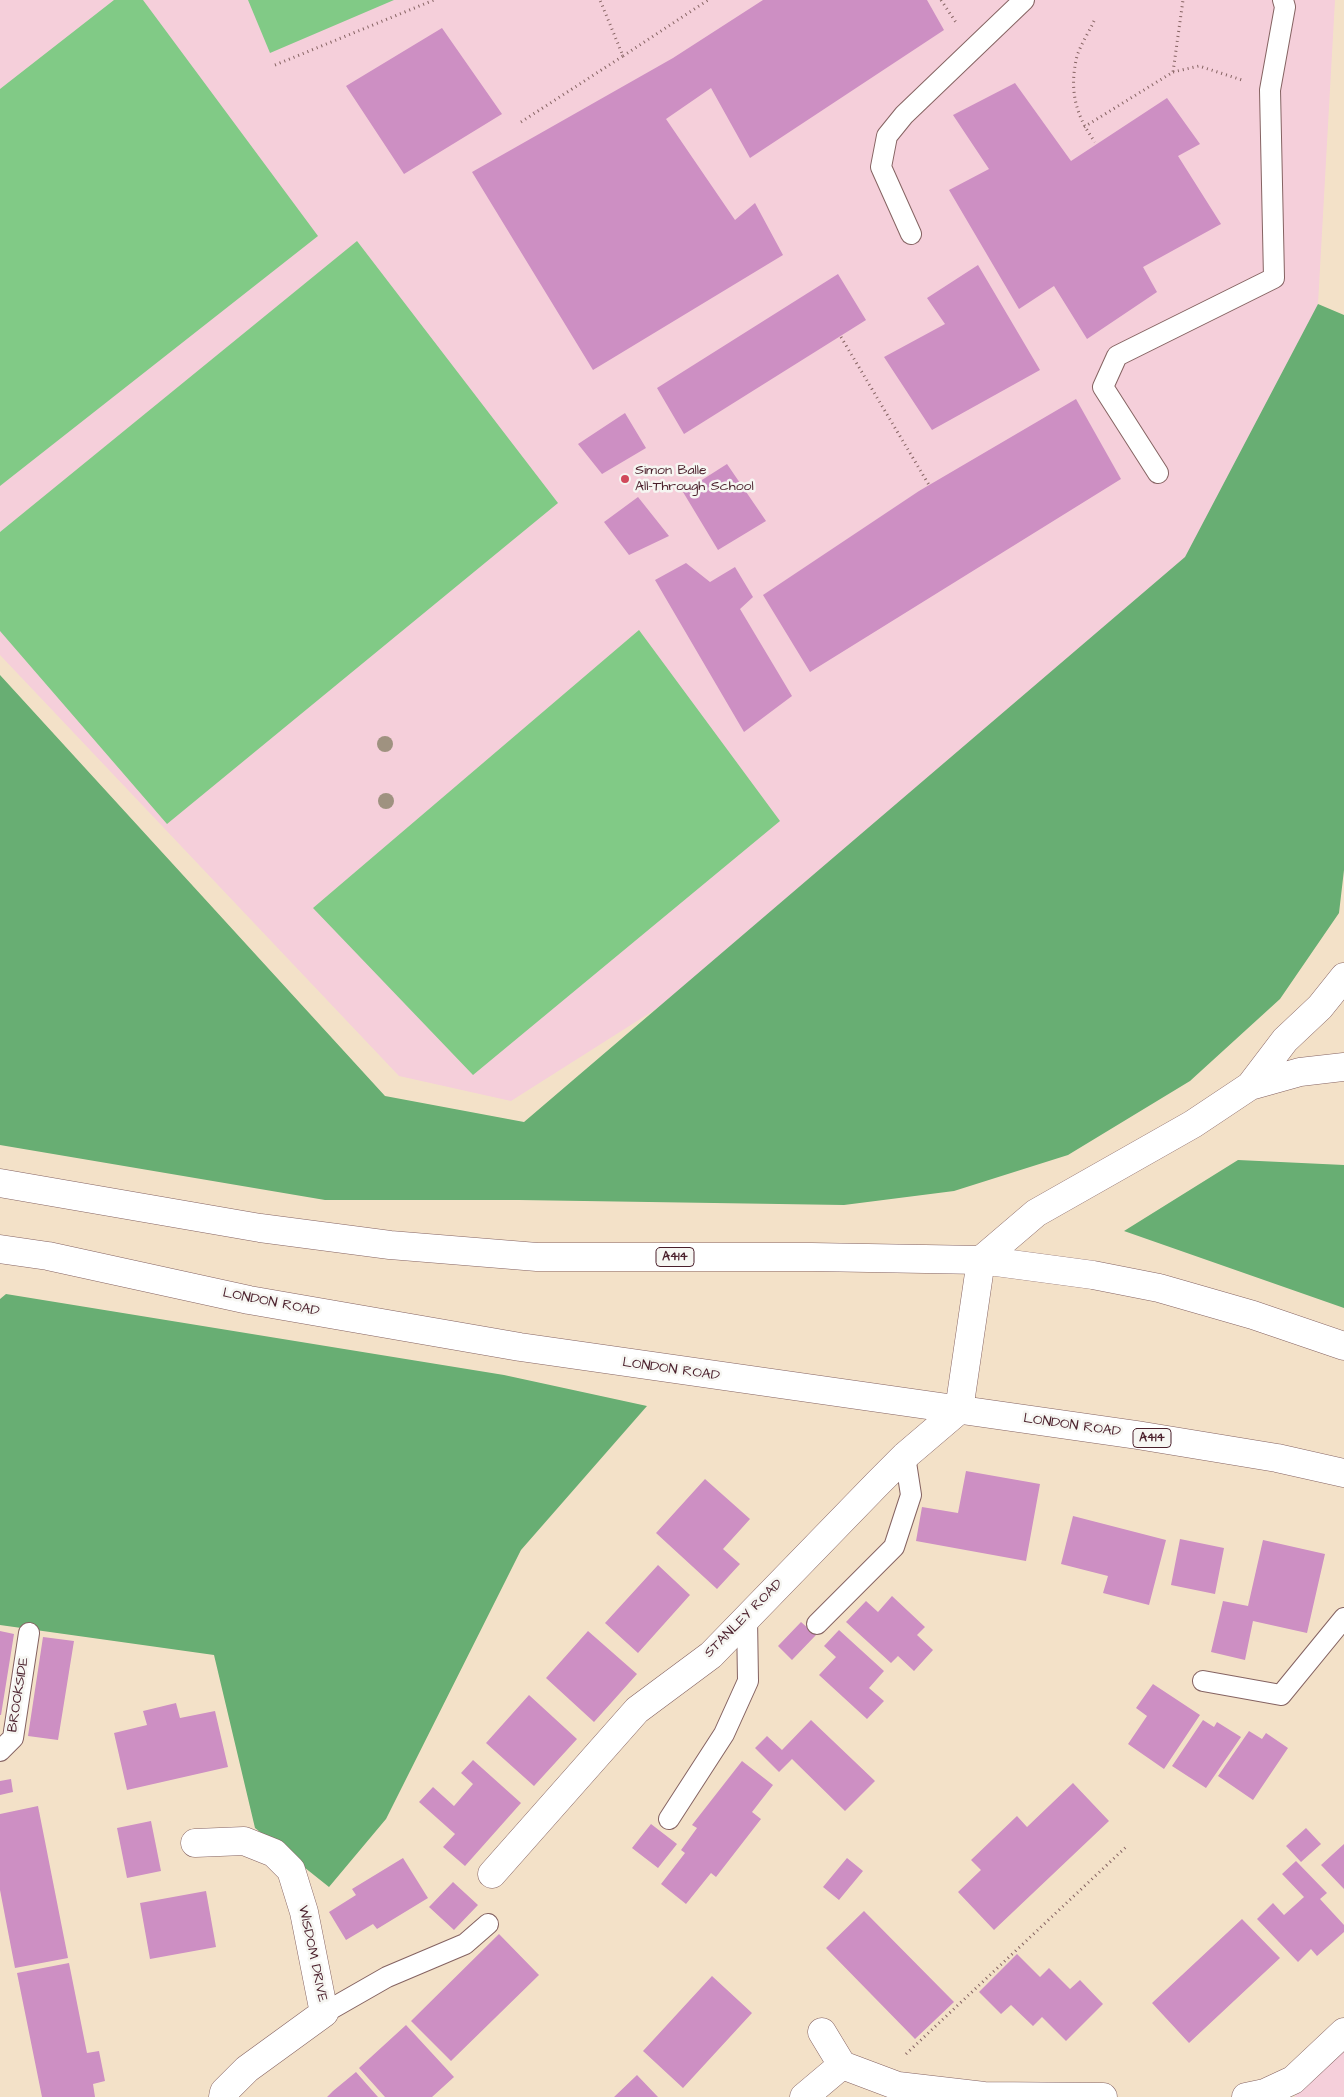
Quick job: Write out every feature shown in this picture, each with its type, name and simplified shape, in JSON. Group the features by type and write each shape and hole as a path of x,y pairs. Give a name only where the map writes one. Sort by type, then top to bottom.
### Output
{"main road":[{"path":"1250,1086 1285,1040 1320,1007 1344,977"},
{"path":"959,1410 981,1260 1036,1213 1193,1124 1250,1086 1300,1072 1344,1067"},
{"name":"A414","path":"0,1183 260,1228 390,1245 517,1255 981,1260 1092,1275 1159,1288 1253,1315 1344,1346"},
{"name":"LONDON ROAD","path":"4,1255 48,1256 249,1300 520,1347 1136,1435 1276,1458 1344,1474"},
{"name":"STANLEY ROAD","path":"492,1874 637,1710 711,1655 905,1456 959,1410"},
{"name":"WISDOM DRIVE","path":"195,1843 244,1841 274,1853 292,1870 304,1912 324,2013 248,2069 224,2092 223,2097"},
{"path":"822,2032 842,2065 898,2086 984,2096 1103,2097"},
{"path":"1246,2097 1265,2093 1294,2080 1344,2032"},
{"path":"804,2097 842,2065"}],"lane":[{"path":"911,234 881,167 887,136 904,115 1024,0"},
{"path":"1158,473 1103,387 1117,356 1274,278 1270,90 1285,6 1283,0"},
{"path":"817,1624 894,1547 911,1496 905,1456"},
{"path":"669,1819 724,1734 748,1682 747,1618"},
{"path":"1203,1681 1281,1695 1344,1618"},
{"name":"BROOKSIDE","path":"0,1751 13,1738 29,1633"},
{"path":"324,2013 387,1977 465,1944 488,1924"}],"path":[{"path":"274,65 434,0"},
{"path":"600,0 623,56"},
{"path":"521,122 708,0"},
{"path":"1173,72 1183,0"},
{"path":"1094,21 1078,55 1072,92 1084,127 1095,142"},
{"path":"1084,127 1173,72 1199,66 1270,90"},
{"path":"841,337 929,485"},
{"path":"889,2082 897,2063 1126,1847"}],"shaded area":[{"name":"Simon Balle All-Through School","path":"0,0 1335,0 1318,304 1170,683 511,1101 399,1076 0,655"},
{"path":"1344,2048 1344,2097 1294,2097"}],"green space":[{"path":"114,0 143,0 318,236 0,486 0,89"},
{"path":"248,0 394,0 270,53"},
{"path":"357,241 558,503 167,824 0,631 0,532"},
{"path":"1318,304 1344,315 1344,870 1339,913 1280,999 1190,1081 1068,1155 954,1191 844,1205 519,1200 325,1200 0,1145 0,675 385,1096 524,1122 1185,557"},
{"path":"639,630 780,821 473,1075 313,908"},
{"path":"1238,1160 1344,1165 1344,1308 1124,1231"},
{"path":"6,1294 504,1375 647,1406 521,1550 386,1819 329,1887 255,1828 214,1655 0,1625 0,1299"}],"building":[{"path":"763,0 927,0 944,30 750,158 711,88 666,119 735,220 755,203 783,255 593,370 472,172 673,58"},
{"path":"442,28 502,114 404,174 346,86"},
{"path":"1015,83 1071,161 1167,98 1200,144 1178,156 1221,224 1143,267 1157,292 1087,339 1054,286 1019,309 949,190 989,169 953,115"},
{"path":"978,265 1040,370 932,430 884,357 945,324 927,298"},
{"path":"838,274 866,320 684,434 657,388"},
{"path":"1076,399 1121,479 810,672 763,595 919,491"},
{"path":"625,413 646,448 602,474 578,444"},
{"path":"727,464 766,521 718,550 683,492"},
{"path":"638,497 669,536 629,555 604,522"},
{"path":"686,563 710,582 735,567 753,597 740,609 792,696 744,732 655,580"},
{"path":"966,1471 1040,1484 1026,1561 916,1541 922,1507 958,1513"},
{"path":"705,1479 750,1519 723,1549 740,1564 717,1589 656,1533"},
{"path":"1073,1516 1166,1540 1149,1605 1103,1593 1108,1576 1061,1564"},
{"path":"1180,1539 1224,1548 1215,1594 1171,1585"},
{"path":"1263,1540 1325,1554 1307,1633 1253,1621 1245,1660 1211,1652 1223,1601 1248,1606"},
{"path":"658,1565 690,1595 638,1653 605,1623"},
{"path":"892,1596 925,1627 917,1635 933,1650 914,1671 898,1656 891,1663 846,1622 866,1601 878,1612"},
{"path":"801,1622 816,1635 792,1660 778,1646"},
{"path":"839,1630 884,1671 869,1688 884,1701 867,1719 819,1675 836,1657 824,1646"},
{"path":"0,1631 14,1634 1,1715 0,1715"},
{"path":"588,1631 637,1674 594,1722 546,1678"},
{"path":"43,1637 74,1641 58,1740 28,1736"},
{"path":"1153,1684 1200,1715 1164,1769 1128,1744 1147,1716 1136,1708"},
{"path":"529,1695 577,1739 534,1786 486,1743"},
{"path":"176,1703 180,1718 215,1711 228,1767 127,1790 114,1733 147,1725 143,1711"},
{"path":"811,1720 875,1781 845,1811 792,1759 779,1772 755,1748 767,1736 782,1750"},
{"path":"1203,1720 1214,1727 1217,1722 1241,1737 1206,1788 1172,1766"},
{"path":"1249,1731 1262,1739 1266,1733 1288,1748 1253,1800 1218,1776"},
{"path":"473,1760 521,1803 465,1866 443,1847 455,1834 419,1802 433,1787 454,1806 473,1784 461,1773"},
{"path":"742,1761 773,1785 752,1812 761,1819 716,1877 711,1873 686,1904 661,1884 685,1853 681,1850 697,1828 692,1825"},
{"path":"11,1779 13,1792 0,1795 0,1781"},
{"path":"1073,1783 1109,1821 994,1930 958,1892 981,1870 971,1860 1017,1816 1027,1827"},
{"path":"38,1806 68,1958 15,1968 0,1890 0,1814"},
{"path":"151,1821 161,1871 127,1878 117,1828"},
{"path":"651,1824 677,1844 658,1868 632,1848"},
{"path":"1306,1828 1321,1844 1301,1862 1286,1846"},
{"path":"1344,1844 1344,1889 1321,1865"},
{"path":"403,1858 428,1898 377,1929 373,1924 346,1940 329,1912 356,1895 352,1889"},
{"path":"847,1858 863,1871 839,1900 823,1887"},
{"path":"1296,1861 1327,1893 1320,1899 1344,1925 1344,1932 1317,1956 1311,1949 1298,1962 1257,1919 1273,1903 1284,1915 1304,1897 1282,1874"},
{"path":"453,1882 478,1905 454,1930 429,1907"},
{"path":"206,1891 216,1947 150,1959 140,1903"},
{"path":"864,1911 954,2002 915,2039 826,1948"},
{"path":"1242,1919 1280,1958 1189,2043 1152,2003"},
{"path":"499,1934 539,1975 451,2061 411,2021"},
{"path":"1017,1954 1040,1977 1049,1968 1070,1989 1080,1980 1103,2004 1066,2041 1042,2017 1033,2026 1011,2005 1001,2014 979,1992"},
{"path":"69,1963 87,2053 99,2051 105,2081 93,2084 95,2097 42,2097 17,1973"},
{"path":"712,1976 752,2013 683,2088 643,2051"},
{"path":"406,2025 454,2077 432,2097 385,2097 359,2068"},
{"path":"356,2072 378,2097 327,2097 333,2091"},
{"path":"637,2075 658,2097 614,2097"}],"place":[{"name":"Simon Balle All-Through School","path":"625,479"}]}
